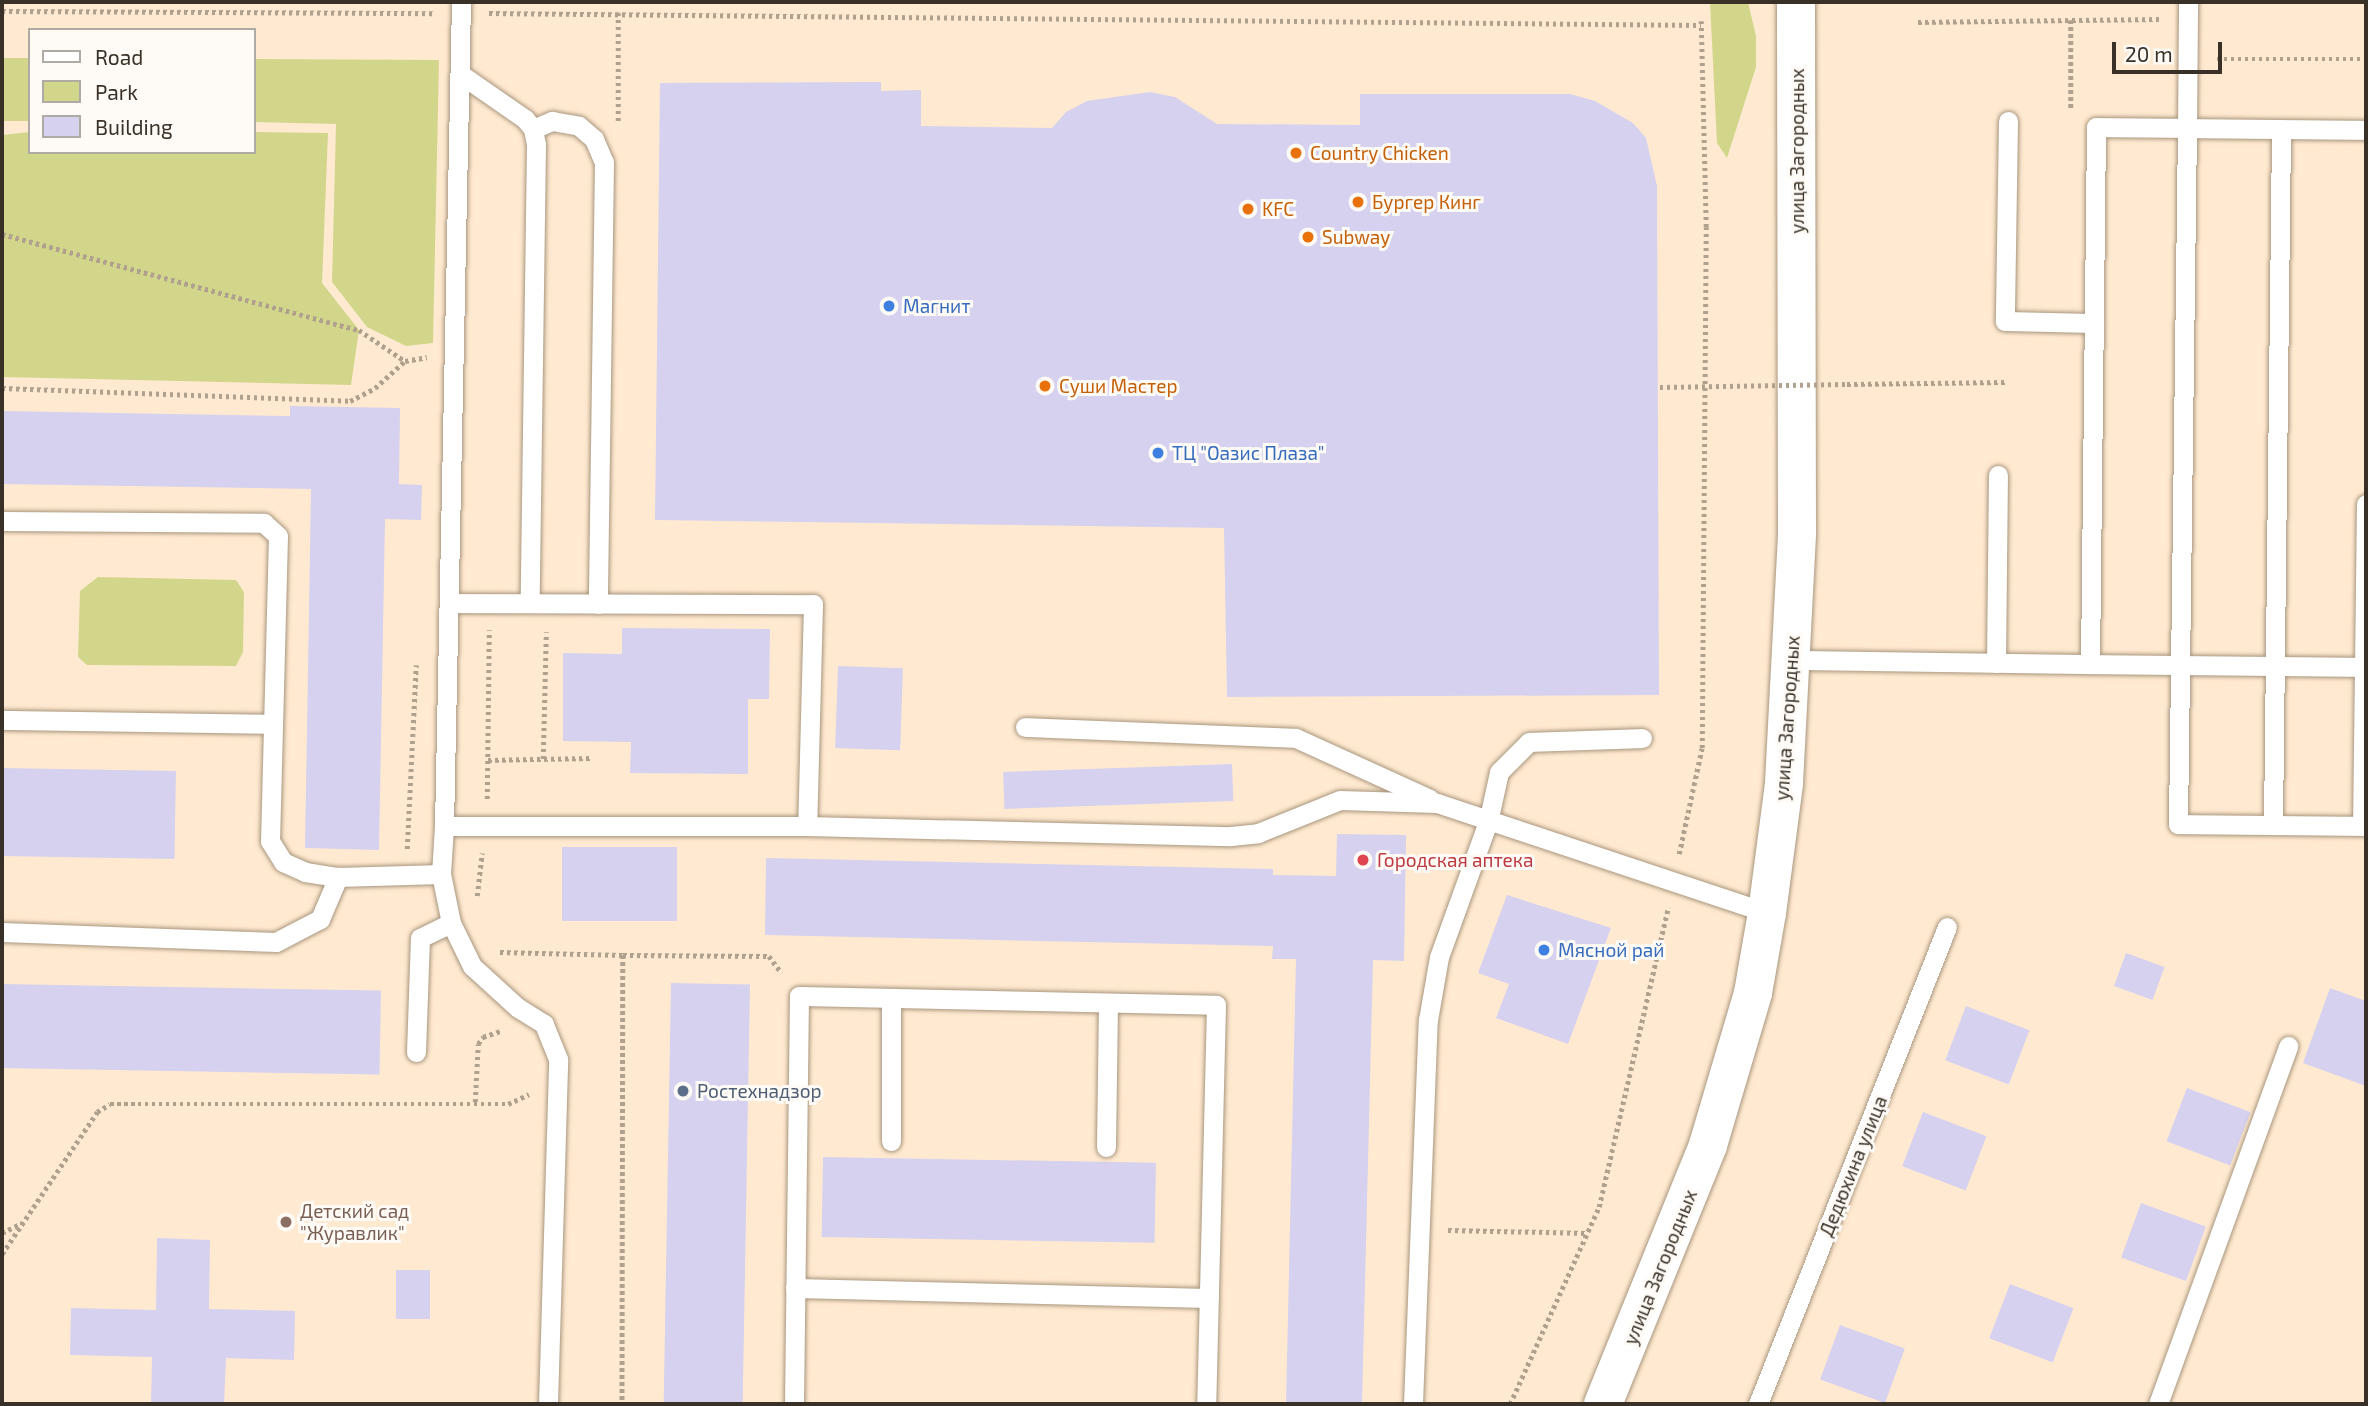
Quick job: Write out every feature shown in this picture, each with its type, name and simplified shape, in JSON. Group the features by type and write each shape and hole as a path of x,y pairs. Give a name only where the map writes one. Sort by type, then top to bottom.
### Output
{"main road":[{"name":"улица Загородных","path":"1603,1404 1708,1145 1753,993 1767,914 1784,783 1797,533 1796,2"}],"lane":[{"path":"462,7 463,76 441,874 451,923 472,966 518,1008 544,1024 558,1059 548,1404"},
{"path":"2188,10 2178,824 2362,826 2366,504"},
{"path":"463,76 533,130"},
{"path":"533,130 552,121 579,126 594,139 604,162 598,604"},
{"path":"2008,121 2005,321 2094,323"},
{"path":"2090,664 2096,127 2366,130"},
{"path":"2273,825 2281,129"},
{"path":"533,130 538,603"},
{"path":"1996,663 1998,475"},
{"path":"2,521 264,523 278,536 270,841 283,862 305,872 338,877 441,874"},
{"path":"449,603 813,604 807,826"},
{"path":"1792,660 2364,667"},
{"path":"2,720 273,724"},
{"path":"1025,727 1296,738 1437,803 1767,914"},
{"path":"1413,1404 1428,1020 1439,957 1488,822 1499,772 1529,742 1642,738"},
{"path":"444,826 807,826 1231,836 1258,833 1340,800 1437,803"},
{"path":"2,932 276,942 320,919 338,877"},
{"path":"416,1052 420,939 451,923"},
{"name":"Дедюхина улица","path":"1763,1403 1947,927"},
{"path":"794,1404 799,996 1216,1005 1206,1404"},
{"path":"891,998 891,1141"},
{"path":"1106,1147 1108,1003"},
{"path":"2158,1404 2288,1046"},
{"path":"795,1288 1209,1297"}],"path":[{"path":"2,11 462,7 618,13 1701,23 1706,227 1702,748 1599,1207 1510,1404"},
{"path":"1918,22 2188,10"},
{"path":"618,13 618,124"},
{"path":"2188,60 2366,59"},
{"path":"2,234 359,330 405,360"},
{"path":"2,388 350,401 375,388 405,360 430,356 430,370"},
{"path":"1660,387 2006,382"},
{"path":"538,603 543,759"},
{"path":"485,826 491,634"},
{"path":"405,875 416,657"},
{"path":"488,760 591,758"},
{"path":"623,955 769,957 799,996"},
{"path":"475,1102 478,1044 483,1037 506,1030"},
{"path":"2,1254 97,1112 110,1104 520,1101 537,1084"},
{"path":"2,1233 22,1223"},
{"path":"1420,1229 1587,1233"}],"green space":[{"path":"1710,2 1748,2 1756,36 1756,67 1727,158 1717,143"},
{"path":"2,58 28,58 28,121 2,121"},
{"path":"256,59 439,60 433,343 406,346 367,327 332,282 336,124 256,122"},
{"path":"28,132 28,154 256,154 256,132 328,133 322,283 359,330 351,385 2,377 2,135"},
{"path":"98,577 236,580 244,592 243,652 236,666 87,665 78,657 80,591"}],"building":[{"name":"ТЦ \"Оазис Плаза\"","path":"881,82 881,91 921,90 921,126 1052,128 1066,112 1087,101 1150,92 1175,97 1217,124 1360,125 1360,94 1570,94 1595,101 1633,123 1646,138 1657,186 1659,695 1227,697 1224,528 655,520 660,83"},
{"path":"290,406 400,408 399,484 422,485 421,520 385,519 379,850 305,848 311,489 2,484 2,411 290,416"},
{"path":"622,628 770,629 769,699 748,699 748,774 630,773 631,742 563,741 563,653 622,654"},
{"path":"838,666 903,668 900,750 835,748"},
{"path":"1232,764 1233,801 1004,809 1003,772"},
{"path":"2,768 176,771 174,859 2,856"},
{"path":"1337,834 1406,835 1404,961 1373,960 1362,1404 1286,1404 1296,959 1272,959 1273,946 765,935 766,858 1273,869 1273,875 1336,876"},
{"path":"562,847 677,847 677,921 562,921"},
{"name":"Мясной рай","path":"1507,895 1611,928 1568,1044 1496,1018 1509,984 1478,973"},
{"path":"2126,953 2165,967 2153,1000 2114,986"},
{"path":"671,983 750,984 743,1404 664,1404"},
{"path":"2,984 381,991 379,1075 2,1068"},
{"path":"2330,988 2366,1001 2366,1086 2303,1063"},
{"path":"1966,1006 2029,1030 2009,1085 1945,1060"},
{"path":"2187,1088 2250,1112 2230,1166 2167,1141"},
{"path":"1923,1112 1986,1136 1966,1191 1902,1166"},
{"path":"823,1157 1156,1163 1155,1243 822,1237"},
{"path":"2141,1203 2206,1227 2186,1281 2121,1258"},
{"path":"157,1238 210,1240 209,1309 295,1311 294,1360 226,1358 224,1404 151,1404 152,1357 70,1355 71,1308 156,1310"},
{"path":"396,1270 430,1270 430,1319 396,1319"},
{"path":"2010,1284 2073,1308 2053,1363 1989,1338"},
{"path":"1840,1325 1905,1349 1885,1403 1820,1380"}],"place":[{"name":"Country Chicken","path":"1296,153"},
{"name":"Бургер Кинг","path":"1358,202"},
{"name":"KFC","path":"1248,209"},
{"name":"Subway","path":"1308,237"},
{"name":"Магнит","path":"889,306"},
{"name":"Суши Мастер","path":"1045,386"},
{"name":"ТЦ \"Оазис Плаза\"","path":"1158,453"},
{"name":"Городская аптека","path":"1363,860"},
{"name":"Мясной рай","path":"1544,950"},
{"name":"Ростехнадзор","path":"683,1091"},
{"name":"Детский сад \"Журавлик\"","path":"286,1222"}]}
